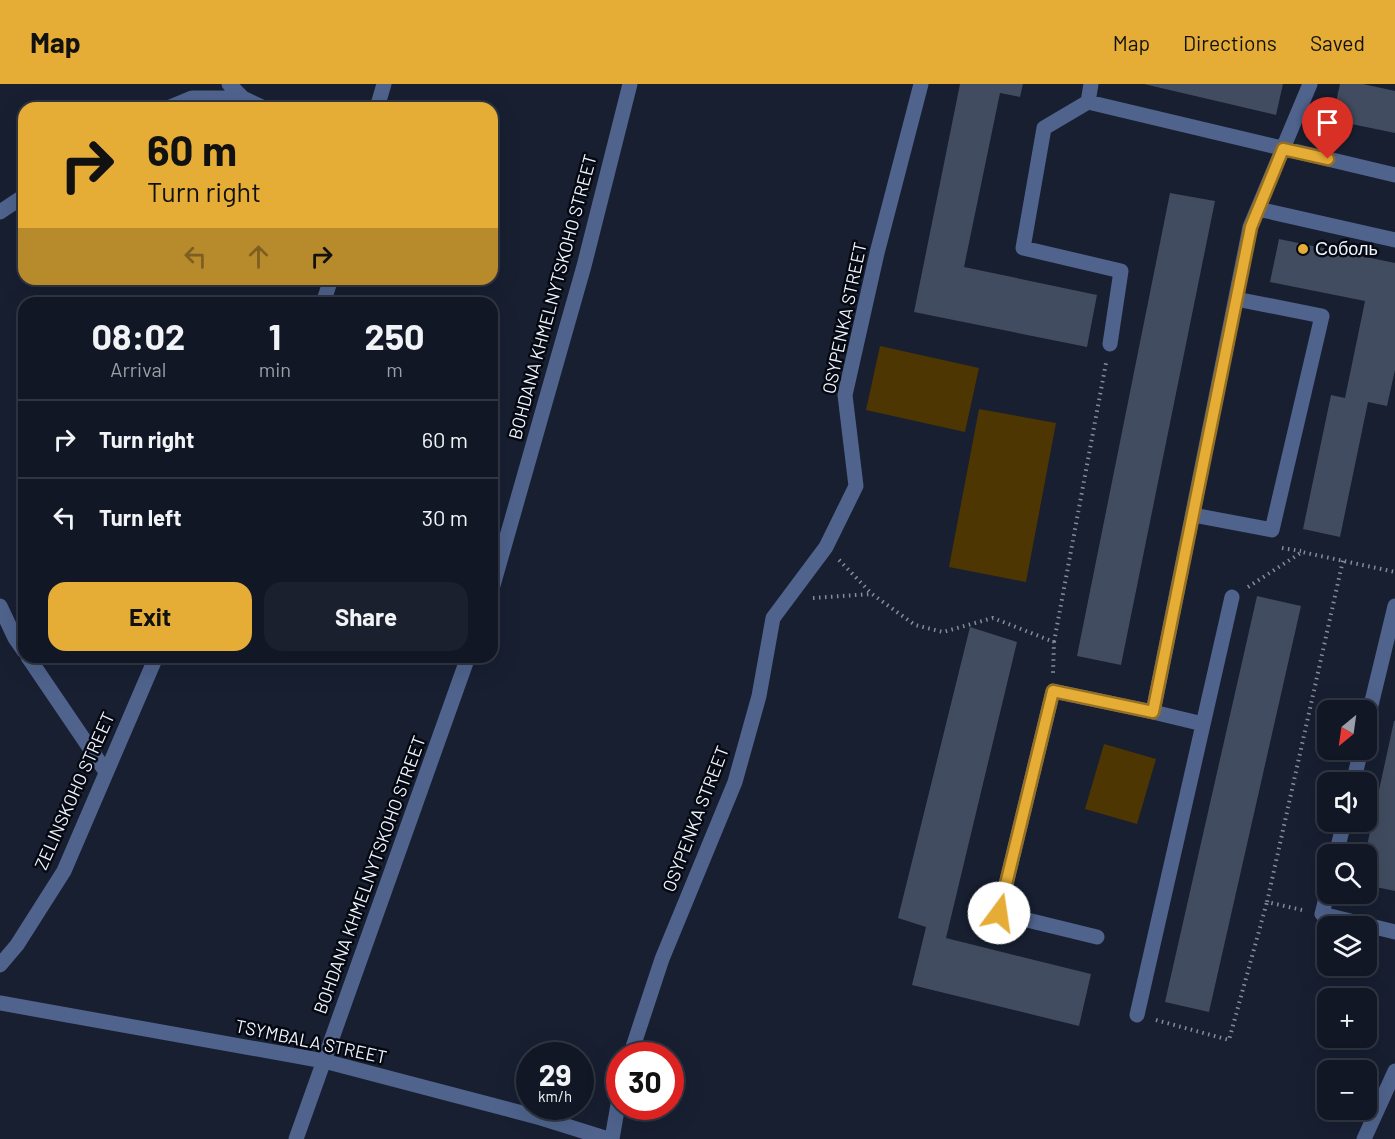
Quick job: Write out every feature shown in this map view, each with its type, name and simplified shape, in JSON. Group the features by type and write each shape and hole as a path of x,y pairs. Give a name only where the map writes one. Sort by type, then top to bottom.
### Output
{"street":[{"path":"229,84 243,98 251,102"},
{"path":"379,102 384,84"},
{"name":"BOHDANA KHMELNYTSKOHO STREET","path":"498,568 585,266 630,84"},
{"name":"OSYPENKA STREET","path":"635,1042 662,960 735,782 759,696 773,618 825,547 856,486 845,395 877,253 921,84"},
{"path":"1088,102 1091,84"},
{"path":"1153,712 1251,227 1310,84"},
{"path":"182,102 192,98 243,98"},
{"path":"1110,344 1121,271 1023,248 1044,128 1088,102 1395,175"},
{"path":"0,212 18,200"},
{"path":"1258,209 1395,240"},
{"path":"1193,515 1272,530 1322,316 1236,298"},
{"path":"1137,1015 1232,597"},
{"path":"0,606 18,642"},
{"path":"1372,700 1395,606"},
{"path":"32,663 106,772"},
{"name":"ZELINSKOHO STREET","path":"0,965 17,945 64,871 153,663"},
{"name":"BOHDANA KHMELNYTSKOHO STREET","path":"296,1139 466,663"},
{"path":"1097,938 999,913 1053,691 1203,724"},
{"path":"1324,904 1322,914 1395,932"},
{"name":"TSYMBALA STREET","path":"0,1003 324,1061 541,1118 610,1139"},
{"path":"1364,1139 1395,1071"},
{"path":"610,1139 614,1120"}],"path":[{"path":"1053,691 1054,642 1110,344"},
{"path":"825,547 872,594 915,625 943,632 993,618 1054,642"},
{"path":"1232,597 1302,552 1395,572"},
{"path":"1137,1015 1229,1040 1267,903 1343,560"},
{"path":"809,599 872,594"},
{"path":"1267,903 1322,914"}],"shaded area":[{"path":"880,346 979,368 965,432 866,410"},
{"path":"979,409 1056,423 1026,582 949,567"},
{"path":"1104,744 1156,759 1137,824 1085,809"}],"building":[{"path":"960,84 1023,84 1020,97 1000,93 964,267 1097,295 1087,347 914,312"},
{"path":"1144,84 1283,84 1276,115"},
{"path":"1340,84 1363,84 1395,91 1395,133 1332,120"},
{"path":"1170,193 1215,201 1121,665 1077,656"},
{"path":"1279,239 1395,263 1395,370 1387,406 1368,402 1340,537 1303,529 1331,395 1345,398 1365,301 1270,282"},
{"path":"1257,596 1301,606 1209,1012 1165,1002"},
{"path":"970,627 1017,642 946,938 1091,974 1079,1026 912,985 926,927 898,918"},
{"path":"1395,721 1395,891 1377,887 1377,844 1367,844 1370,832 1377,832 1377,800"}],"place":[{"name":"Соболь","path":"1303,249"}],"route":[{"path":"999,913 1053,691 1153,712 1251,227 1283,149 1328,159"}]}
